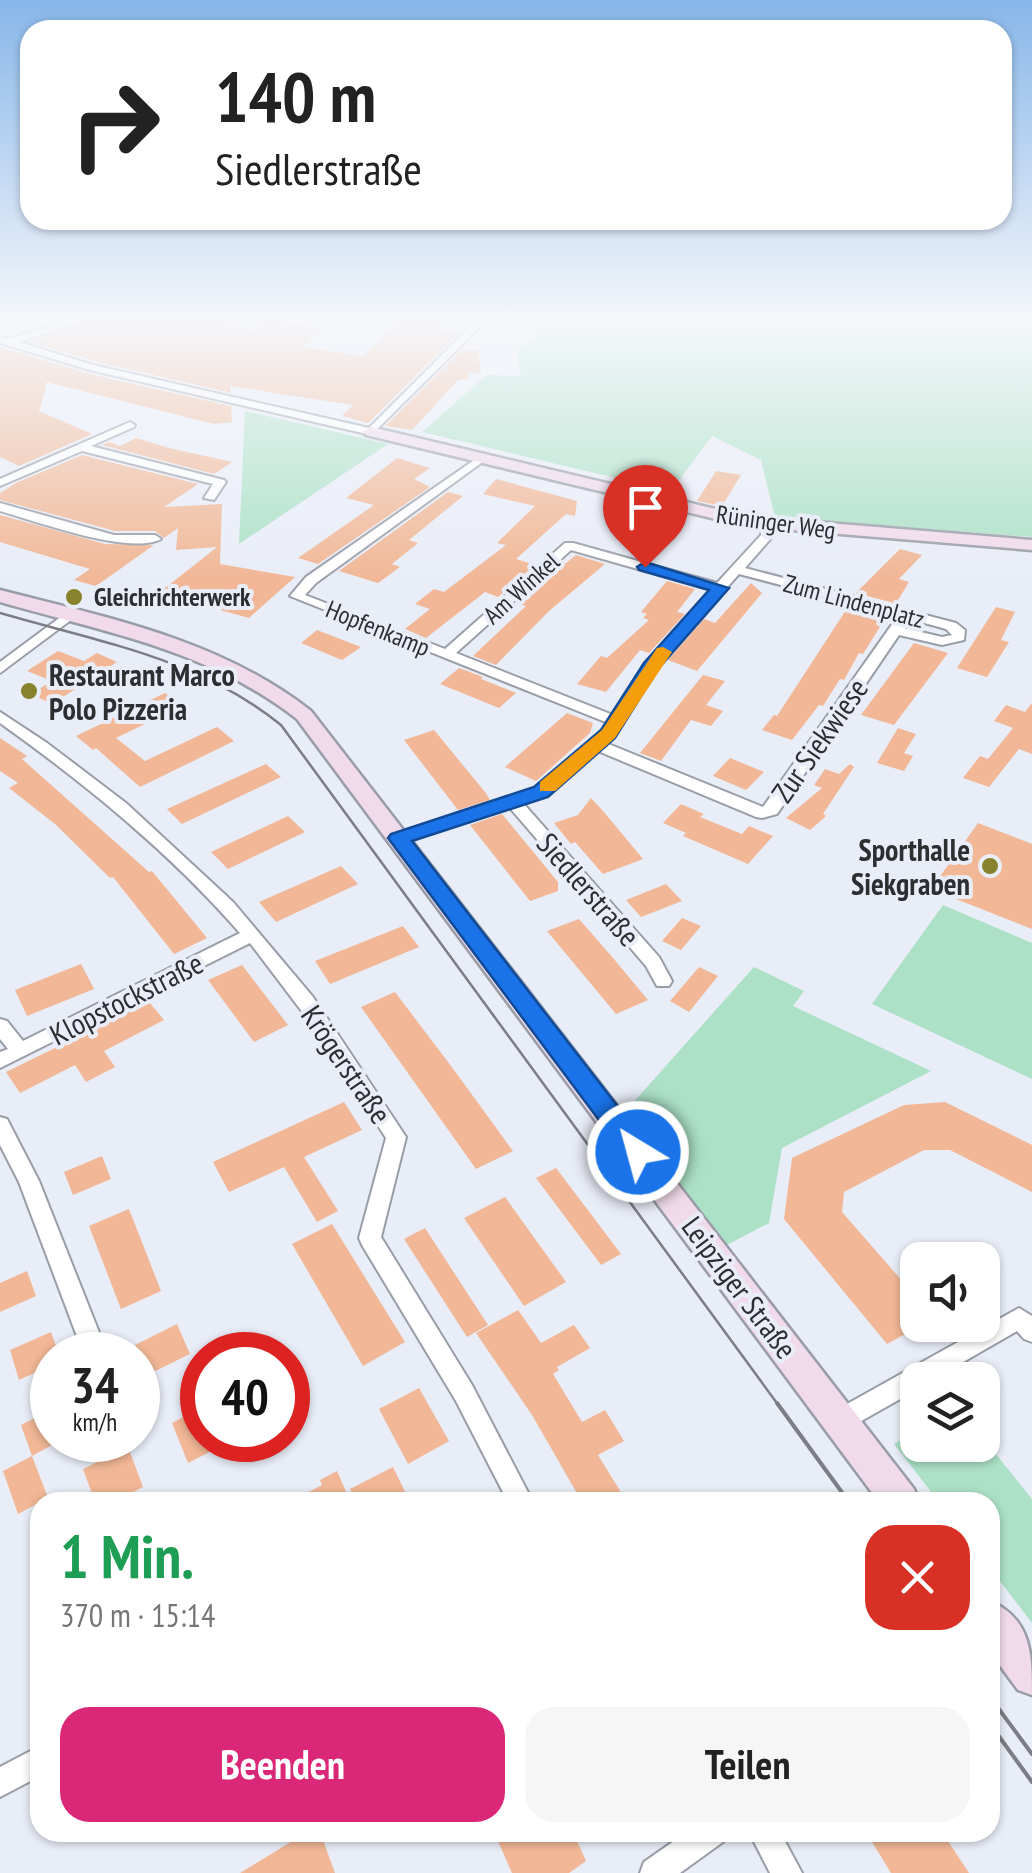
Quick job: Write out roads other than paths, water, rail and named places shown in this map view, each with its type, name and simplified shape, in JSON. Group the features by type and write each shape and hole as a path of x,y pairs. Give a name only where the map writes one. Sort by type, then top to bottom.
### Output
{"street":[{"name":"Rüninger Weg","path":"256,405 768,524 1032,546"},
{"path":"371,432 397,405"},
{"path":"0,484 130,425"},
{"path":"84,448 220,482 210,498"},
{"name":"Hopfenkamp","path":"480,459 311,580 297,596 616,720"},
{"path":"0,507 114,539 155,540"},
{"name":"Siedlerstraße","path":"398,838 541,792 597,745 650,666 767,536 768,524"},
{"name":"Am Winkel","path":"446,655 569,546 720,588"},
{"name":"Zum Lindenplatz","path":"738,570 951,626 958,630 959,637 942,641 897,630"},
{"name":"Leipziger Straße","path":"0,596 202,654 243,671 278,693 314,727 893,1492"},
{"name":"Zur Siekwiese","path":"597,745 762,813 771,810 906,614"},
{"path":"0,669 66,617"},
{"name":"Krögerstraße","path":"0,716 125,807 171,848 294,986 396,1136 370,1238 464,1393 510,1492"},
{"name":"Siedlerstraße","path":"512,800 653,962 663,980"},
{"name":"Klopstockstraße","path":"0,1061 252,935"},
{"path":"0,1026 20,1050"},
{"path":"0,1125 30,1182 87,1332"},
{"path":"840,1421 1019,1318 1032,1332"},
{"path":"1000,1633 1032,1676"},
{"path":"0,1783 30,1766"},
{"path":"654,1873 699,1842"},
{"path":"769,1842 787,1873"}],"tram line":[{"path":"0,613 182,668 216,683 281,725 779,1406"},
{"path":"777,1403 842,1492"},
{"path":"1000,1711 1032,1754"},
{"path":"1000,1738 1032,1782"}],"place":[{"name":"Gleichrichterwerk","path":"74,597"},
{"name":"Restaurant Marco Polo Pizzeria","path":"29,691"},
{"name":"Sporthalle Siekgraben","path":"990,866"}]}
